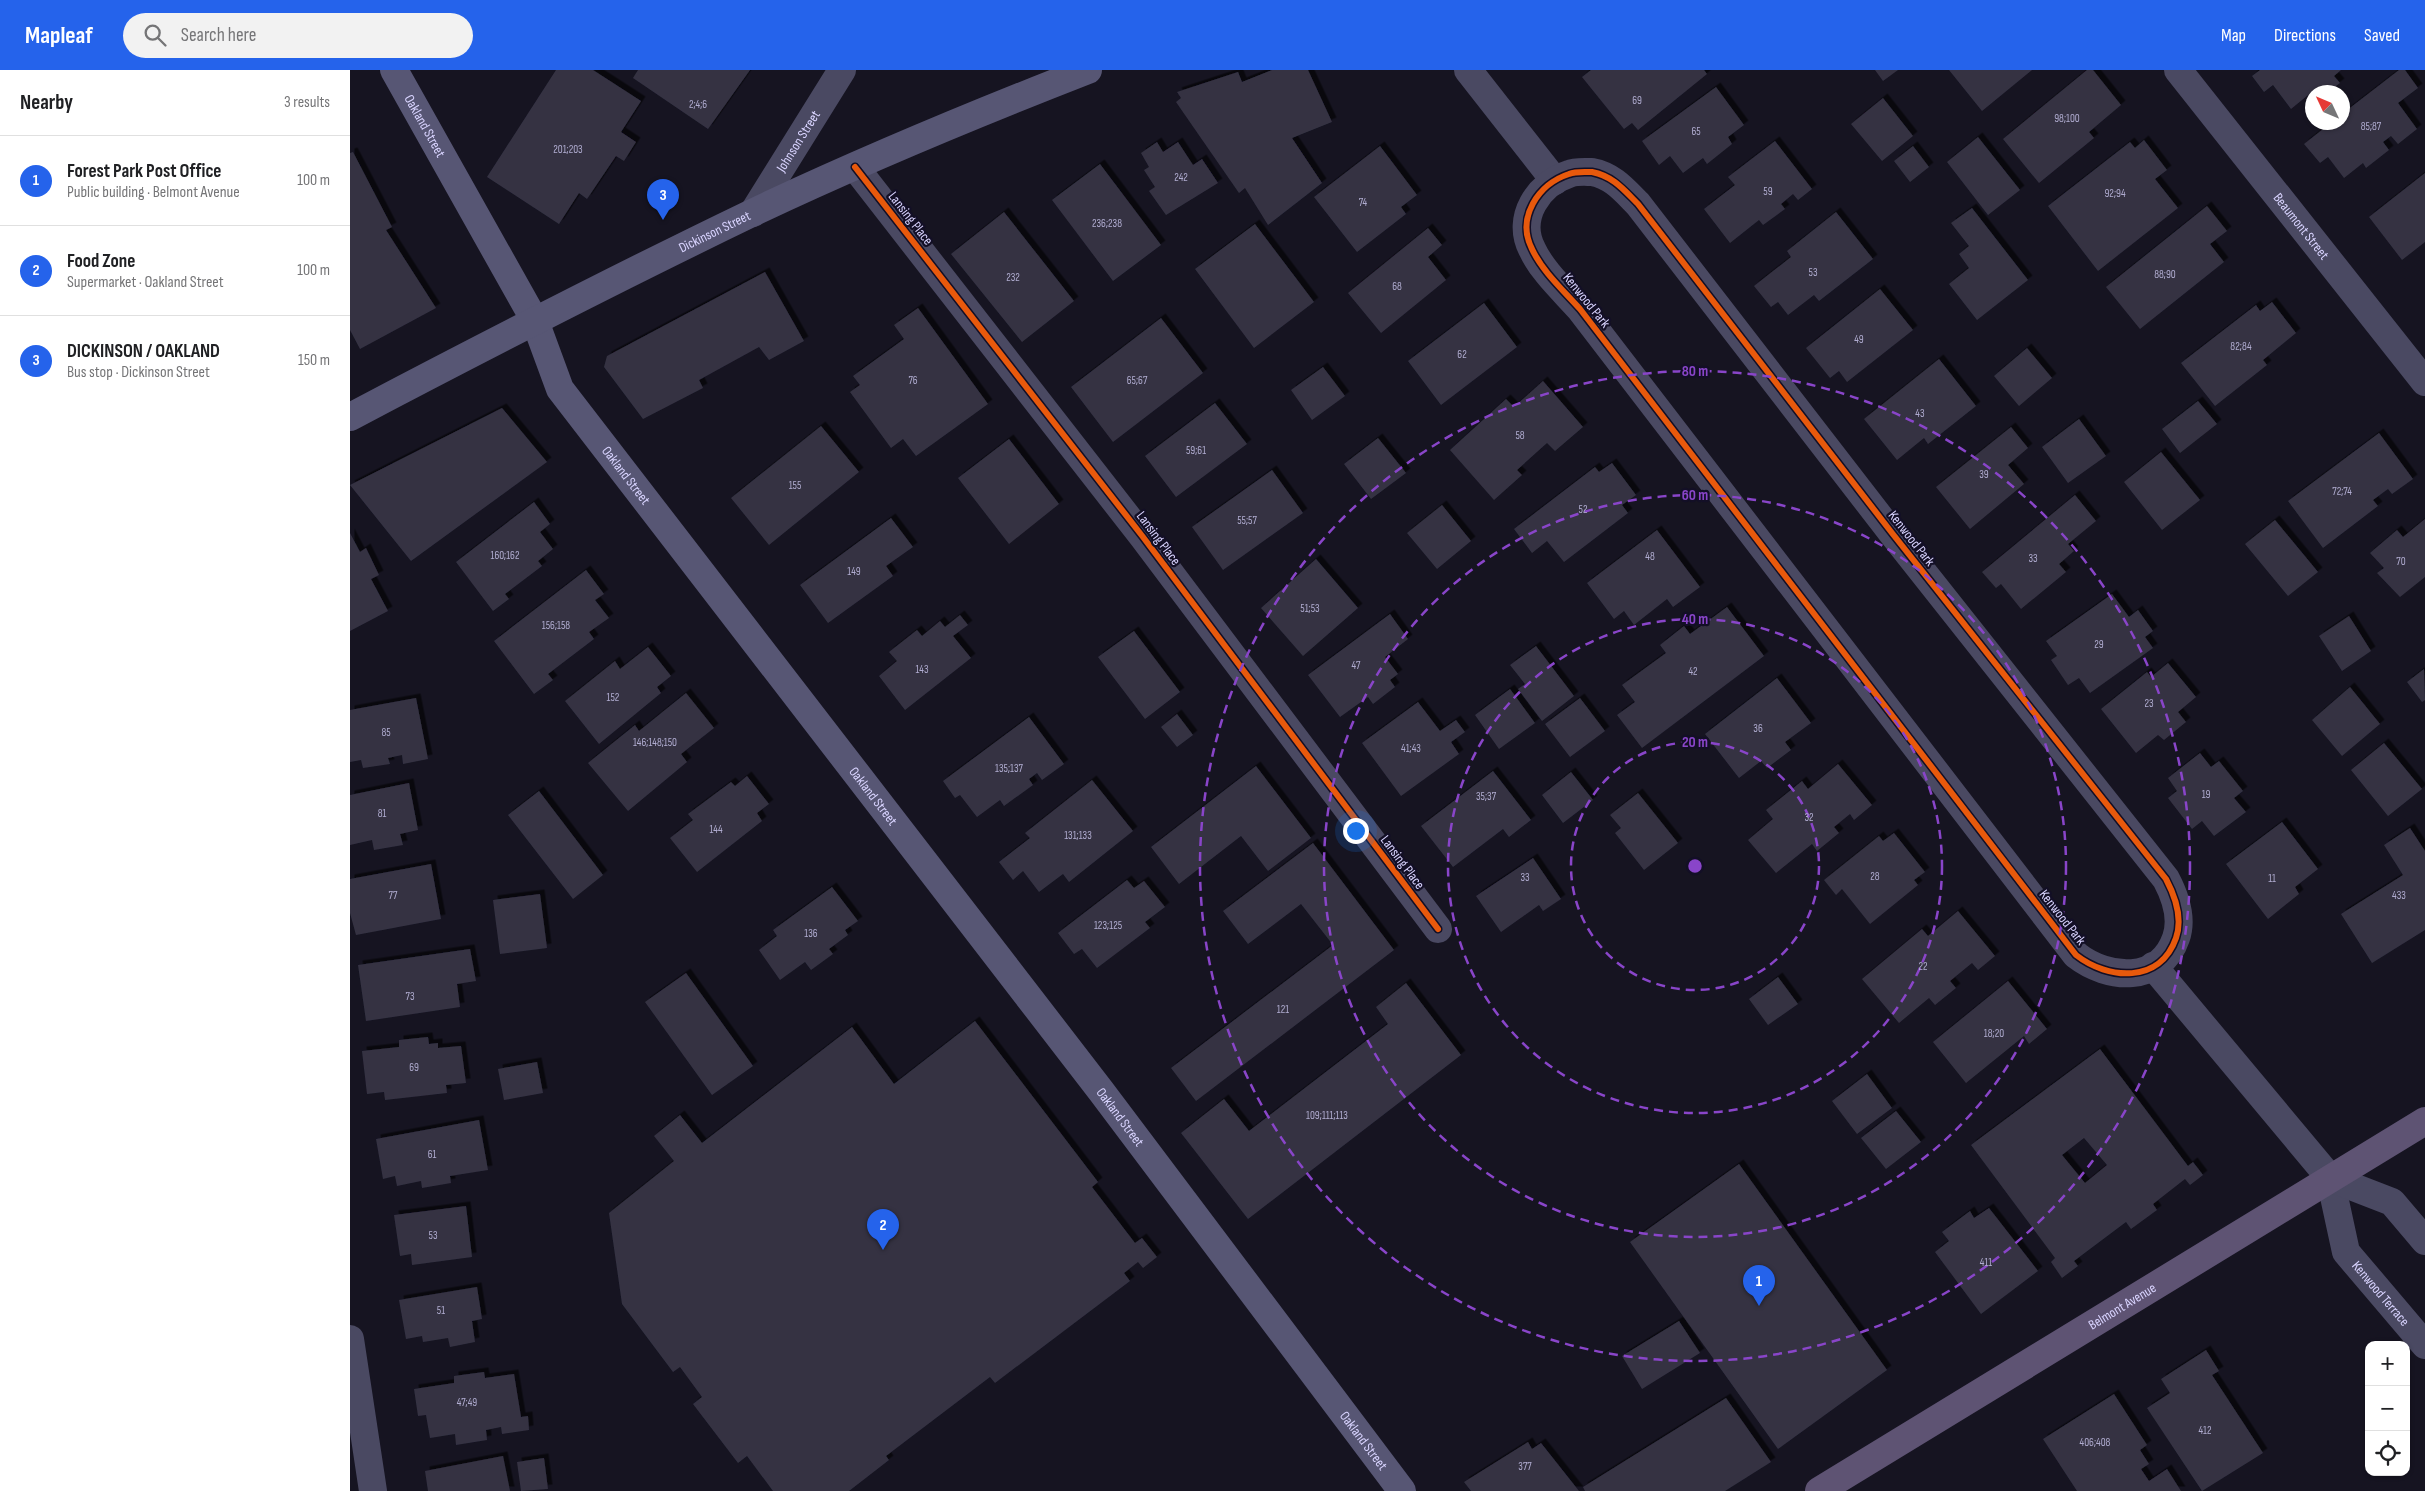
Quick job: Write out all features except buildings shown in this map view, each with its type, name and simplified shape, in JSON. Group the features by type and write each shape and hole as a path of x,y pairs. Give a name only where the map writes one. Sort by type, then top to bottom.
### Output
{"main road":[{"name":"Oakland Street","path":"394,70 535,321 560,389 1101,1091 1402,1491"},
{"name":"Dickinson Street","path":"350,417 535,321 753,212 855,167 1088,70"},
{"name":"Belmont Avenue","path":"1819,1491 2425,1121"}],"street":[{"name":"Johnson Street","path":"753,212 842,70"},
{"path":"1468,70 1555,181"},
{"name":"Beaumont Street","path":"2178,70 2425,382"},
{"name":"Lansing Place","path":"855,167 1143,537 1438,929"},
{"name":"Kenwood Park","path":"1592,172 1602,174 1616,182 1638,204 1886,525 2166,879 2178,909 2177,938 2171,948 2153,966 2129,974 2108,972 2088,965 2076,955 1580,309 1533,252 1527,224 1528,212 1539,194 1555,181 1571,173 1592,172"},
{"path":"2153,966 2330,1178 2392,1202 2425,1241"},
{"name":"Kenwood Terrace","path":"2330,1178 2346,1252 2425,1345"},
{"path":"350,1339 373,1491"}],"cycle path":[{"path":"855,167 1143,537 1438,929"},
{"path":"1575,172 1592,172 1612,180 1638,204 1892,533 2166,879 2177,907 2179,923 2176,938 2168,953 2158,964 2146,970 2132,973 2117,973 2089,963 2076,955 1580,309 1541,265 1528,237 1527,226 1533,204 1539,194 1558,179 1575,172"}],"place":[{"name":"DICKINSON / OAKLAND","path":"663,220"},
{"name":"Food Zone","path":"883,1250"},
{"name":"Forest Park Post Office","path":"1759,1306"}]}
